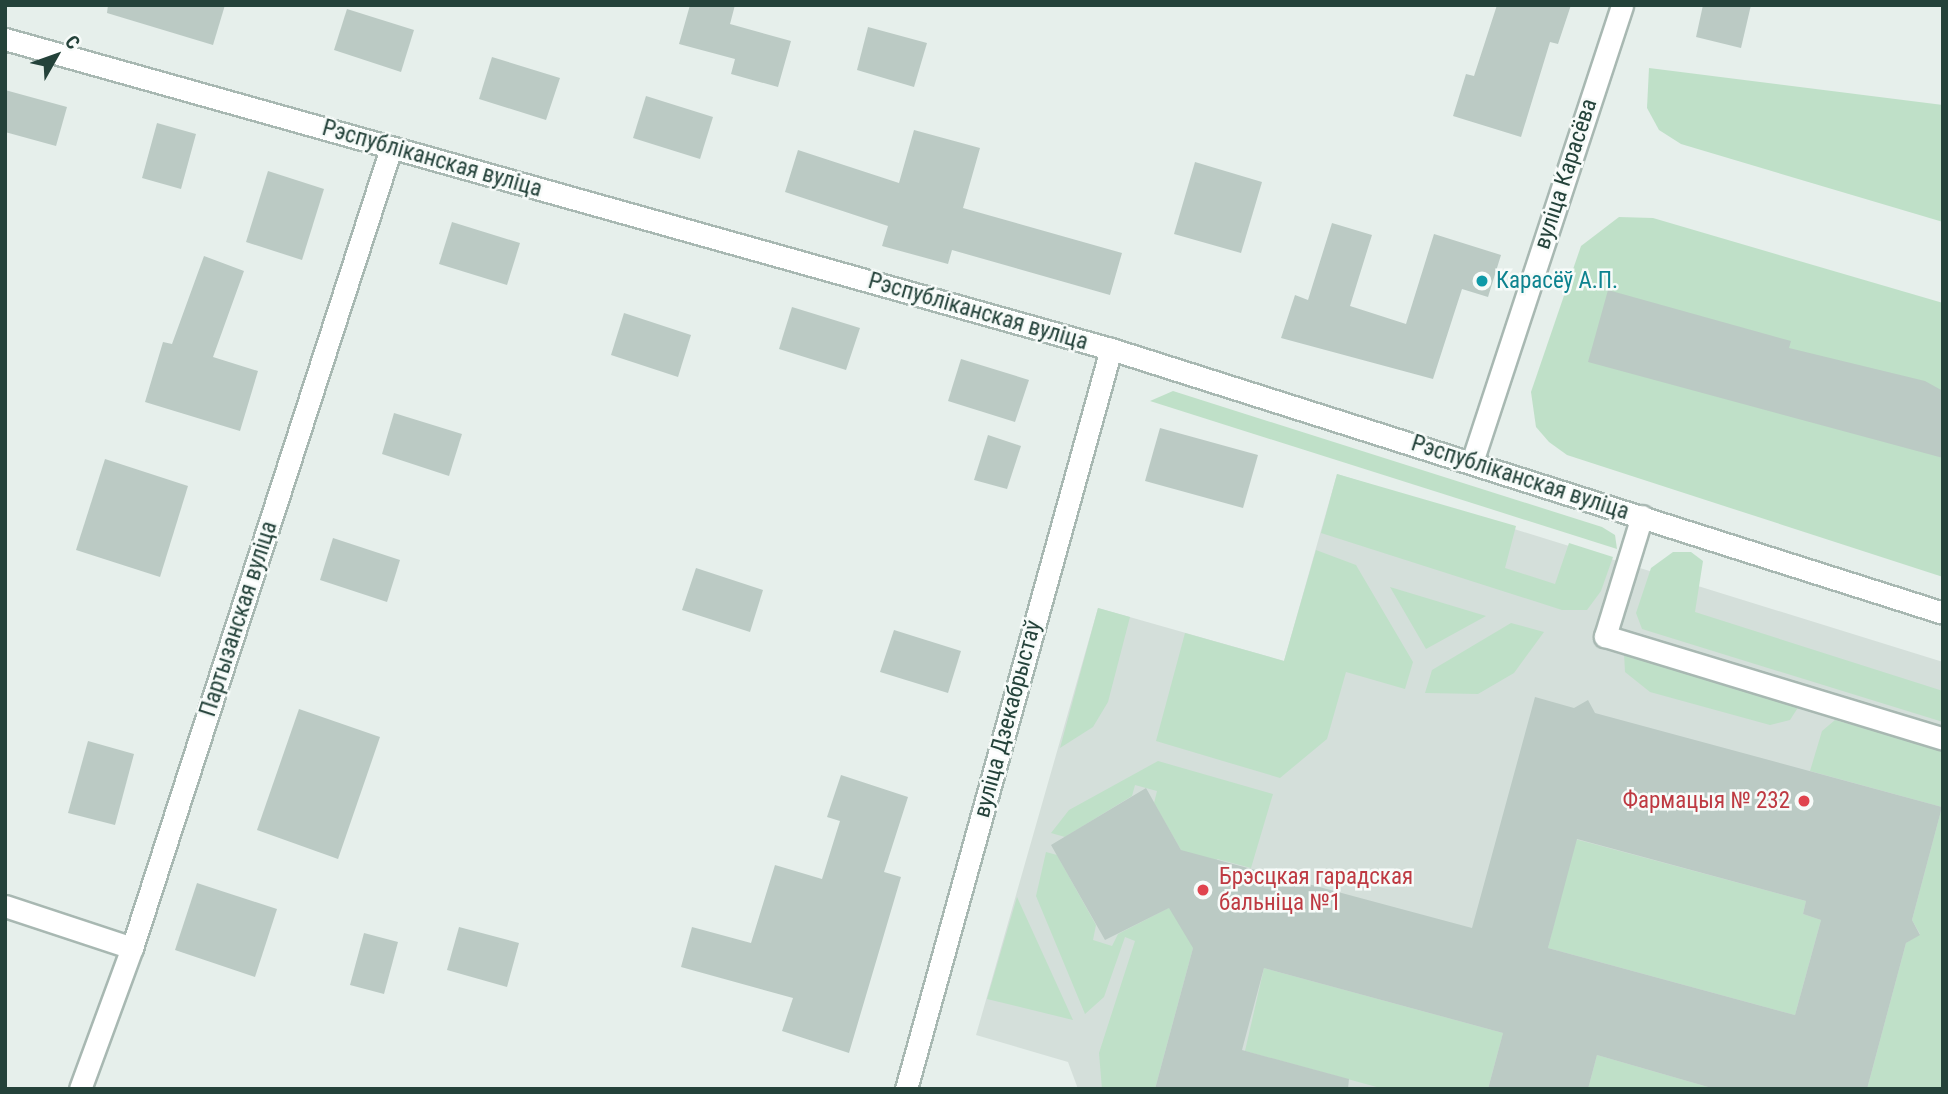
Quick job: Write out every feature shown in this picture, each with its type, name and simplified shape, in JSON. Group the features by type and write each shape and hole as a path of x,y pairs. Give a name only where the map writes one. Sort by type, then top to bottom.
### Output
{"street":[{"name":"вуліца Карасёва","path":"1472,462 1622,5"},
{"name":"Рэспубліканская вуліца","path":"5,39 1111,349 1943,613"},
{"name":"Партызанская вуліца","path":"80,1089 132,948 391,148"},
{"name":"вуліца Дзекабрыстаў","path":"906,1089 1111,349"},
{"path":"1642,516 1605,636 1943,739"},
{"path":"5,906 132,948"}],"shaded area":[{"path":"1337,474 1943,662 1943,1089 1078,1089 1068,1062 976,1035 1098,608 1284,661"}],"green space":[{"path":"1649,68 1943,105 1943,222 1681,144 1659,130 1647,108"},
{"path":"1619,217 1653,218 1943,303 1943,577 1567,455 1549,442 1536,427 1531,392 1581,246"},
{"path":"1173,391 1602,527 1615,535 1617,549 1150,401"},
{"path":"1337,474 1516,526 1505,568 1555,584 1569,543 1613,557 1601,591 1587,610 1562,610 1321,533"},
{"path":"1316,550 1356,565 1413,662 1405,689 1346,672 1327,739 1280,778 1156,741 1185,633 1284,661"},
{"path":"1673,552 1691,552 1703,561 1695,612 1943,691 1943,722 1642,629 1636,613 1651,568"},
{"path":"1390,587 1486,616 1426,649"},
{"path":"1098,608 1130,617 1108,702 1093,727 1060,748"},
{"path":"1511,623 1544,632 1514,673 1478,694 1425,693 1432,670"},
{"path":"1624,653 1799,706 1790,720 1770,725 1650,692 1625,672"},
{"path":"1835,720 1943,750 1943,1089 1867,1089 1906,943 1920,934 1912,920 1942,807 1810,771 1822,731"},
{"path":"1158,761 1273,794 1251,868 1217,859 1210,882 1197,878 1154,803 1157,791 1135,785 1132,796 1065,837 1051,833 1069,810"},
{"path":"1575,839 1806,901 1803,914 1821,920 1795,1015 1548,948"},
{"path":"1046,852 1057,855 1096,925 1093,940 1112,946 1118,934 1190,897 1193,948 1155,1089 1102,1089 1099,1053 1135,941 1125,937 1104,997 1085,1014 1036,896"},
{"path":"1017,897 1073,1020 987,999"},
{"path":"1264,968 1503,1033 1488,1089 1384,1089 1245,1051"},
{"path":"1597,1055 1715,1089 1588,1089"}],"building":[{"path":"108,5 225,5 213,45 107,13"},
{"path":"690,5 735,5 730,24 791,41 778,87 731,74 735,59 679,44"},
{"path":"1497,5 1571,5 1558,44 1550,42 1521,137 1453,116 1466,74 1474,76"},
{"path":"1703,5 1751,5 1741,48 1696,37"},
{"path":"347,9 414,30 401,72 334,50"},
{"path":"868,27 927,43 914,87 857,70"},
{"path":"492,57 560,78 546,120 479,99"},
{"path":"5,90 67,107 56,146 5,132"},
{"path":"646,96 713,117 700,159 633,138"},
{"path":"157,123 196,134 181,189 142,178"},
{"path":"914,130 980,148 963,208 1122,253 1110,295 952,250 948,264 882,246 888,226 785,192 798,150 899,183"},
{"path":"1195,162 1262,182 1241,253 1174,234"},
{"path":"268,171 324,189 302,260 246,242"},
{"path":"452,222 520,243 507,285 439,264"},
{"path":"1332,223 1372,235 1350,306 1406,324 1434,234 1501,255 1488,297 1462,289 1433,379 1281,338 1295,295 1308,300"},
{"path":"204,256 244,271 213,357 258,371 240,431 145,402 163,342 172,344"},
{"path":"1608,290 1791,341 1789,348 1925,381 1943,391 1943,458 1588,362"},
{"path":"792,307 860,328 846,370 779,349"},
{"path":"624,313 691,335 678,377 611,355"},
{"path":"961,359 1029,380 1015,422 948,401"},
{"path":"394,413 462,434 449,476 382,454"},
{"path":"1160,428 1258,455 1243,508 1145,481"},
{"path":"988,435 1021,446 1007,489 974,480"},
{"path":"105,459 188,486 160,577 76,550"},
{"path":"333,538 400,560 387,602 320,580"},
{"path":"696,568 763,590 750,632 682,610"},
{"path":"894,630 961,651 948,693 880,672"},
{"name":"Брэсцкая гарадская бальніца №1","path":"1535,697 1574,708 1588,700 1595,713 1942,807 1912,920 1920,935 1906,943 1867,1089 1715,1089 1597,1055 1588,1089 1488,1089 1503,1033 1264,968 1242,1050 1349,1079 1348,1089 1155,1089 1193,948 1169,908 1105,940 1051,845 1146,788 1181,850 1472,928","holes":["1577,839 1806,901 1803,914 1821,920 1795,1015 1548,948"]},
{"path":"299,709 380,737 338,859 257,830"},
{"path":"88,741 134,754 115,825 68,813"},
{"path":"841,775 908,797 884,872 901,877 849,1053 782,1031 793,998 681,967 692,927 751,943 775,865 822,879 840,821 827,817"},
{"path":"197,883 277,909 255,977 175,950"},
{"path":"459,927 519,943 507,987 447,970"},
{"path":"364,933 398,942 384,994 350,985"}],"place":[{"name":"Карасёў А.П.","path":"1482,281"},
{"name":"Фармацыя № 232","path":"1804,801"},
{"name":"Брэсцкая гарадская бальніца №1","path":"1203,890"}]}
